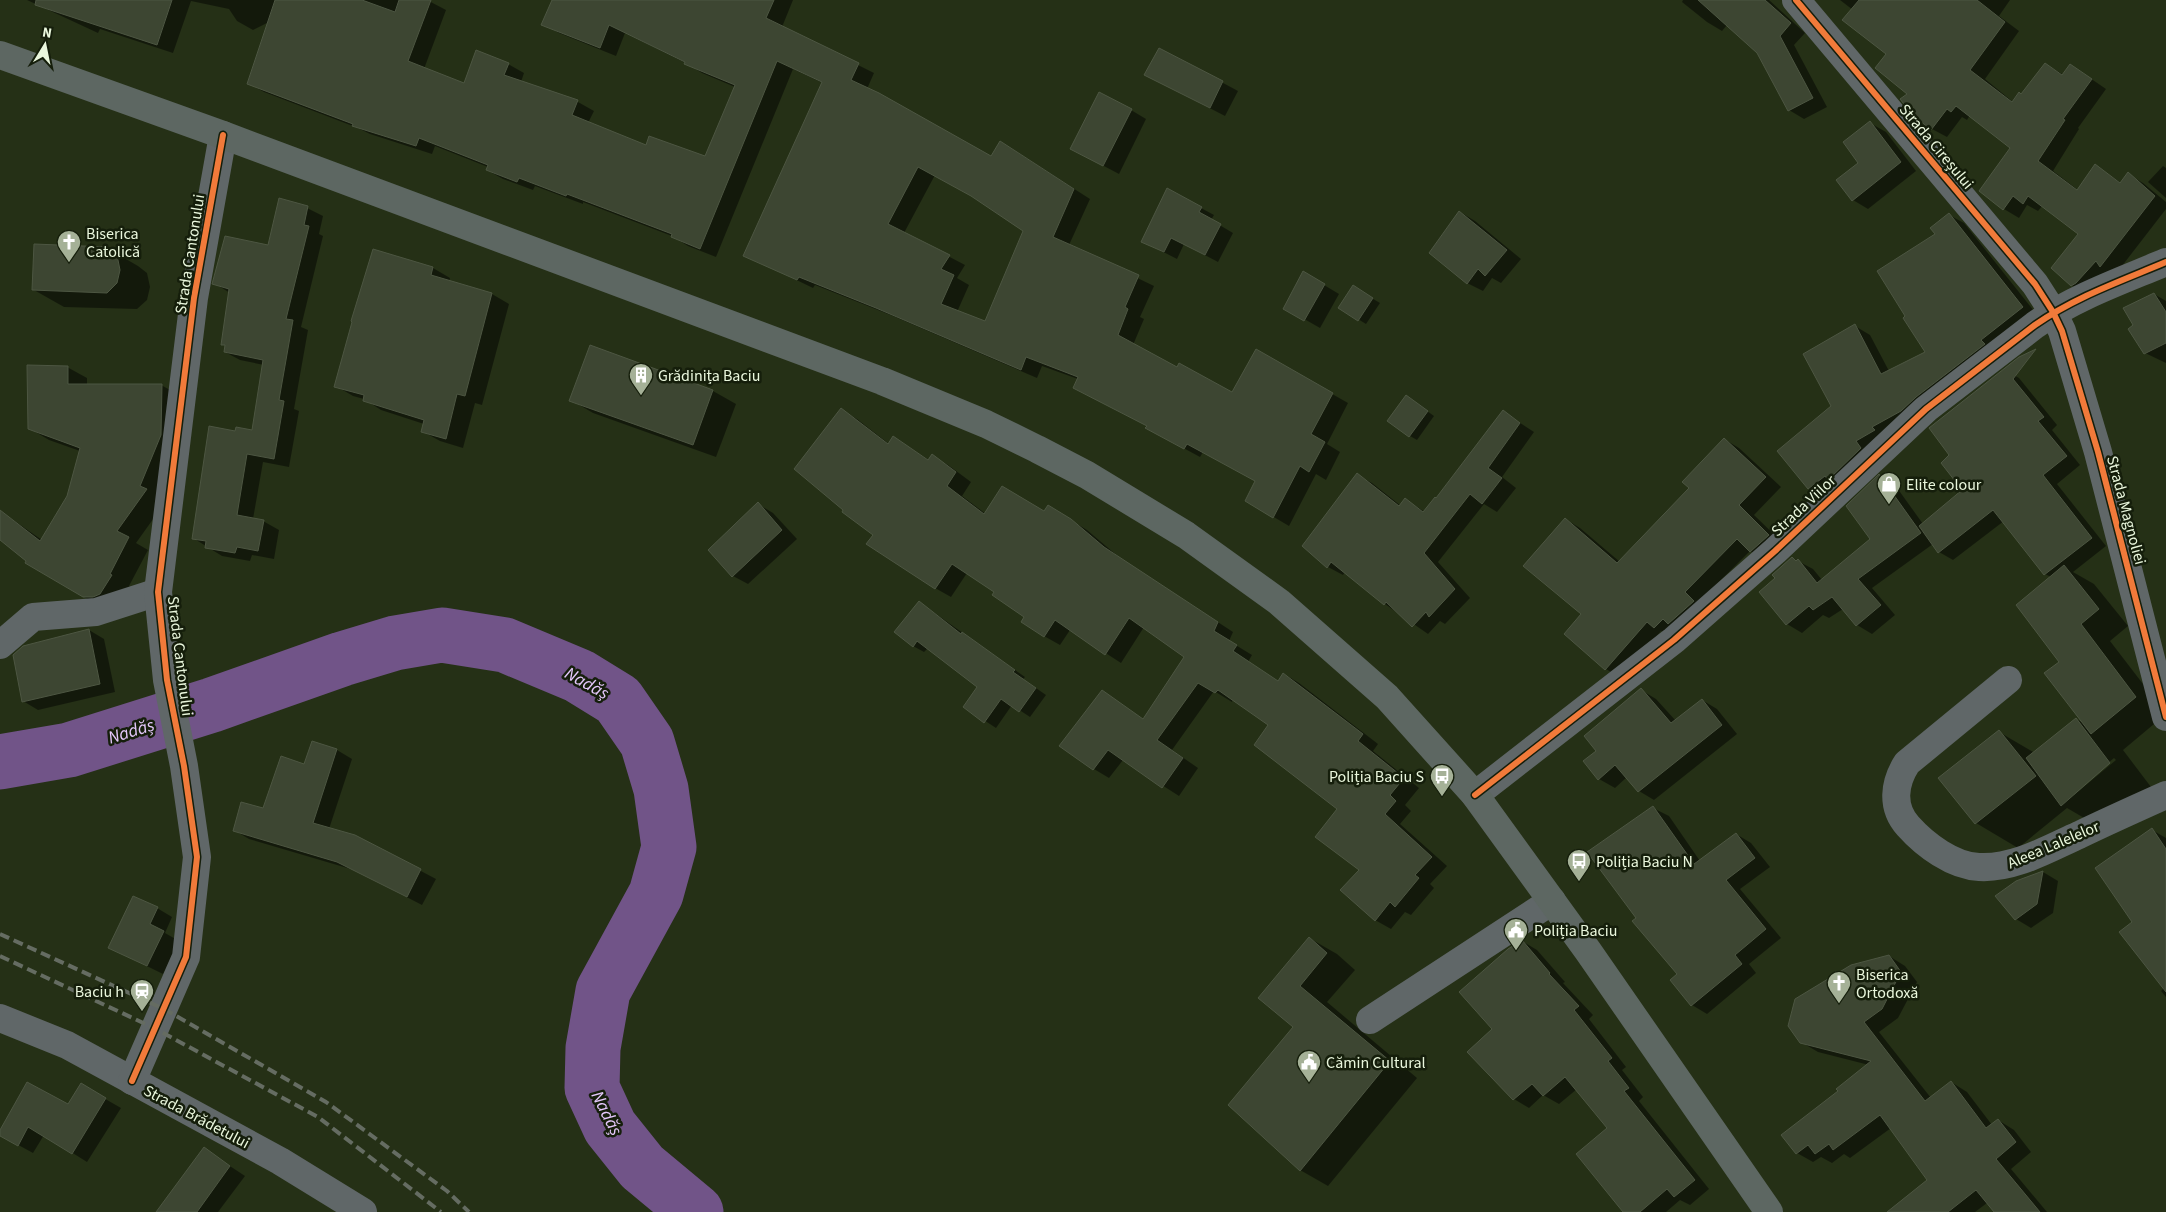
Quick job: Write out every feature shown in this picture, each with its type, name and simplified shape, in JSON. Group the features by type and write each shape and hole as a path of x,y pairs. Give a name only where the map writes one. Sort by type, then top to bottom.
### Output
{"main road":[{"path":"0,55 223,135 882,381 986,424 1087,475 1186,535 1279,602 1387,697 1475,795 1725,1146 1769,1212"}],"street":[{"name":"Strada Cireșului","path":"1796,0 2035,284 2053,312"},
{"name":"Strada Cantonului","path":"132,1081 186,957 197,857 184,766 167,680 158,592 194,298 223,135"},
{"name":"Strada Viilor","path":"1475,795 1674,640 1775,551 1926,409 2053,312 2086,295 2166,262"},
{"name":"Strada Magnoliei","path":"2053,312 2062,331 2098,452 2166,716"},
{"path":"0,645 4,644 34,617 96,612 158,592"},
{"name":"Aleea Lalelelor","path":"2008,680 1907,763 1896,785 1898,807 1902,819 1947,859 1962,865 2000,867 2027,858 2166,795"},
{"path":"1370,1020 1552,901"},
{"name":"Strada Brădetului","path":"0,1018 67,1045 280,1161 362,1212"}],"building":[{"path":"36,0 172,0 157,45 35,5"},
{"path":"275,0 362,0 395,12 399,0 431,0 408,61 464,83 476,50 509,63 504,75 578,100 572,115 646,145 649,136 705,156 735,85 684,64 685,62 609,25 600,48 541,25 552,0 774,0 766,18 859,63 851,80 879,93 991,156 1000,141 1074,189 1053,237 1139,275 1125,307 1128,309 1118,335 1177,367 1179,363 1232,392 1256,349 1333,393 1311,434 1325,442 1309,472 1300,466 1273,518 1245,501 1255,481 1187,444 1184,449 1145,428 1147,426 1073,388 1078,377 1026,357 1021,370 876,308 799,277 797,280 743,256 822,82 777,61 700,249 671,237 672,234 567,194 566,196 519,178 517,182 486,170 488,165 419,138 416,146 352,126 353,124 247,84","holes":["918,167 971,196 1023,231 985,321 941,304 954,275 941,269 950,255 888,224"]},
{"path":"1698,0 1765,0 1791,23 1780,36 1813,98 1788,111 1757,53"},
{"path":"1859,0 1977,0 2005,22 1970,70 2012,102 2019,92 2021,94 2045,63 2062,75 2070,64 2092,79 2063,119 2065,120 2038,161 2077,190 2095,164 2120,183 2128,172 2155,196 2100,267 2096,261 2071,286 2051,268 2078,234 2028,196 2023,204 2013,196 2003,210 1979,191 2010,148 1956,106 1951,112 1947,109 1931,130 1911,113 1900,99 1907,94 1875,68 1886,54 1842,20"},
{"path":"1159,48 1223,81 1210,108 1144,75"},
{"path":"1099,92 1132,109 1103,166 1070,149"},
{"path":"1870,121 1901,162 1852,201 1836,180 1858,163 1843,142"},
{"path":"1167,188 1202,207 1199,212 1221,224 1205,255 1171,238 1164,252 1141,242"},
{"path":"279,198 308,206 304,225 309,226 286,319 293,320 279,400 284,401 274,459 247,454 237,515 264,520 258,551 237,547 235,553 205,548 206,541 192,539 209,426 235,431 236,427 252,430 263,360 224,352 225,345 221,345 229,289 212,284 225,236 268,245"},
{"path":"1459,211 1507,250 1485,276 1478,269 1467,284 1429,253"},
{"path":"1949,213 2023,307 1981,340 1985,344 1916,397 1901,411 1872,427 1875,430 1856,441 1861,448 1828,480 1825,476 1808,489 1777,451 1831,406 1803,354 1855,324 1881,374 1925,352 1903,318 1905,316 1877,271 1935,234 1930,228"},
{"name":"Biserica Catolică","path":"34,244 108,247 117,255 120,270 117,283 107,293 32,290"},
{"path":"373,249 433,267 431,275 492,293 465,396 457,394 446,439 421,432 424,420 363,401 364,395 334,387 351,321"},
{"path":"1303,271 1325,284 1304,321 1283,309"},
{"path":"1353,285 1373,298 1358,321 1338,308"},
{"path":"2154,293 2166,312 2166,343 2144,354 2128,329 2133,325 2123,308"},
{"name":"Grădinița Baciu","path":"590,345 713,390 693,445 569,401"},
{"path":"2036,349 2013,379 2044,417 2038,421 2067,456 2043,475 2092,538 2044,575 1993,510 1938,553 1919,526 1962,490 1941,463 1949,455 1929,428 2019,357"},
{"path":"27,365 68,366 68,384 162,384 161,435 140,486 147,489 117,531 129,537 110,574 112,575 100,594 93,597 83,597 25,563 26,561 0,540 0,510 40,541 67,496 80,448 28,429"},
{"path":"1406,395 1428,411 1409,437 1387,421"},
{"path":"841,408 888,444 893,436 928,460 932,454 956,472 947,486 984,514 1002,486 1044,511 1048,505 1071,519 1104,547 1218,622 1214,631 1237,645 1233,651 1278,681 1283,673 1363,734 1358,741 1404,778 1390,795 1396,801 1385,814 1432,857 1415,875 1419,878 1395,907 1390,902 1375,921 1340,890 1359,870 1315,837 1337,809 1254,745 1268,725 1218,690 1215,693 1198,683 1157,740 1183,758 1162,788 1108,750 1093,770 1059,746 1102,690 1143,719 1184,657 1129,618 1105,655 1055,620 1044,637 1021,622 1024,617 992,595 994,592 952,564 935,589 866,544 873,535 842,512 843,510 794,469"},
{"path":"1503,410 1520,423 1488,468 1502,478 1482,504 1470,494 1424,553 1455,589 1429,617 1426,612 1412,627 1386,602 1384,605 1331,562 1327,568 1302,546 1357,473 1399,506 1405,498 1423,512 1436,498"},
{"path":"1724,438 1766,477 1739,505 1769,535 1750,552 1737,539 1685,592 1694,601 1668,624 1663,619 1654,628 1647,622 1605,670 1564,634 1581,614 1523,566 1565,518 1617,563 1689,488 1682,482"},
{"path":"1879,474 1921,533 1858,579 1881,605 1856,626 1832,597 1813,610 1809,606 1786,625 1759,592 1775,578 1772,575 1792,557 1796,561 1798,559 1817,583 1870,539 1846,506"},
{"path":"758,502 782,530 732,577 708,550"},
{"path":"2064,565 2099,609 2081,624 2136,697 2091,734 2044,673 2059,662 2016,605"},
{"path":"919,601 961,634 962,632 1015,670 1013,672 1036,688 1019,712 1001,699 984,723 963,707 977,687 917,641 913,647 894,632"},
{"path":"89,629 100,684 22,702 13,655 23,646"},
{"path":"1641,688 1671,723 1702,699 1722,725 1638,792 1615,765 1598,780 1583,761 1596,751 1584,736"},
{"path":"2076,718 2110,763 2061,806 2026,758"},
{"path":"1999,730 2036,776 1975,824 1938,778"},
{"path":"312,741 337,749 313,823 355,835 421,869 407,897 337,862 233,831 241,802 263,808 281,756 304,764"},
{"path":"1653,806 1694,864 1736,833 1755,858 1726,880 1766,929 1735,955 1742,964 1691,1006 1670,980 1677,974 1632,921 1636,918 1587,852"},
{"path":"2152,828 2166,849 2166,992 2119,932 2132,922 2095,868"},
{"path":"2043,871 2037,904 2015,920 1995,896 2016,881"},
{"path":"133,896 158,907 150,924 164,931 147,966 108,948"},
{"name":"Cămin Cultural","path":"1309,937 1327,953 1300,986 1390,1061 1300,1171 1228,1105 1293,1027 1258,998"},
{"path":"1522,940 1549,974 1579,1006 1574,1010 1612,1058 1608,1061 1629,1088 1624,1091 1695,1180 1674,1197 1667,1189 1640,1212 1623,1212 1576,1154 1607,1128 1565,1077 1543,1096 1532,1084 1513,1100 1467,1052 1492,1029 1459,992 1508,949"},
{"path":"1889,955 1901,972 1882,1009 1864,1022 1925,1101 1951,1081 1986,1128 1998,1119 2016,1142 1996,1159 2040,1212 1994,1212 1976,1190 1948,1212 1887,1212 1927,1180 1880,1115 1833,1150 1829,1144 1815,1154 1808,1145 1796,1154 1781,1135 1838,1091 1836,1089 1871,1061 1800,1043 1788,1026 1795,999 1851,965"},
{"path":"27,1082 68,1104 81,1083 106,1098 72,1154 28,1127 18,1146 0,1136 0,1130"},
{"path":"204,1147 230,1166 197,1212 156,1212"}],"waterway":[{"name":"Nadăș","path":"0,762 69,750 212,705 342,659 395,643 442,635 505,645 579,676 618,700 647,742 661,789 669,847 656,894 603,991 593,1048 592,1088 610,1127 642,1167 696,1212"}],"railway":[{"path":"0,934 164,1009 326,1102 447,1191 469,1212"},
{"path":"0,956 154,1028 318,1117 441,1212"}],"cycle path":[{"path":"1796,0 2035,284 2053,312 2062,331 2098,452 2166,717"},
{"path":"132,1081 186,957 197,857 184,766 167,680 158,592 194,298 223,135"},
{"path":"1475,795 1674,640 1775,551 1926,409 2050,315 2099,290 2166,262"}],"place":[{"name":"Biserica Catolică","path":"69,263"},
{"name":"Grădinița Baciu","path":"641,396"},
{"name":"Elite colour","path":"1889,505"},
{"name":"Poliția Baciu S","path":"1442,797"},
{"name":"Poliția Baciu N","path":"1579,882"},
{"name":"Poliția Baciu","path":"1516,951"},
{"name":"Biserica Ortodoxă","path":"1839,1004"},
{"name":"Baciu h","path":"142,1012"},
{"name":"Cămin Cultural","path":"1309,1083"}]}
